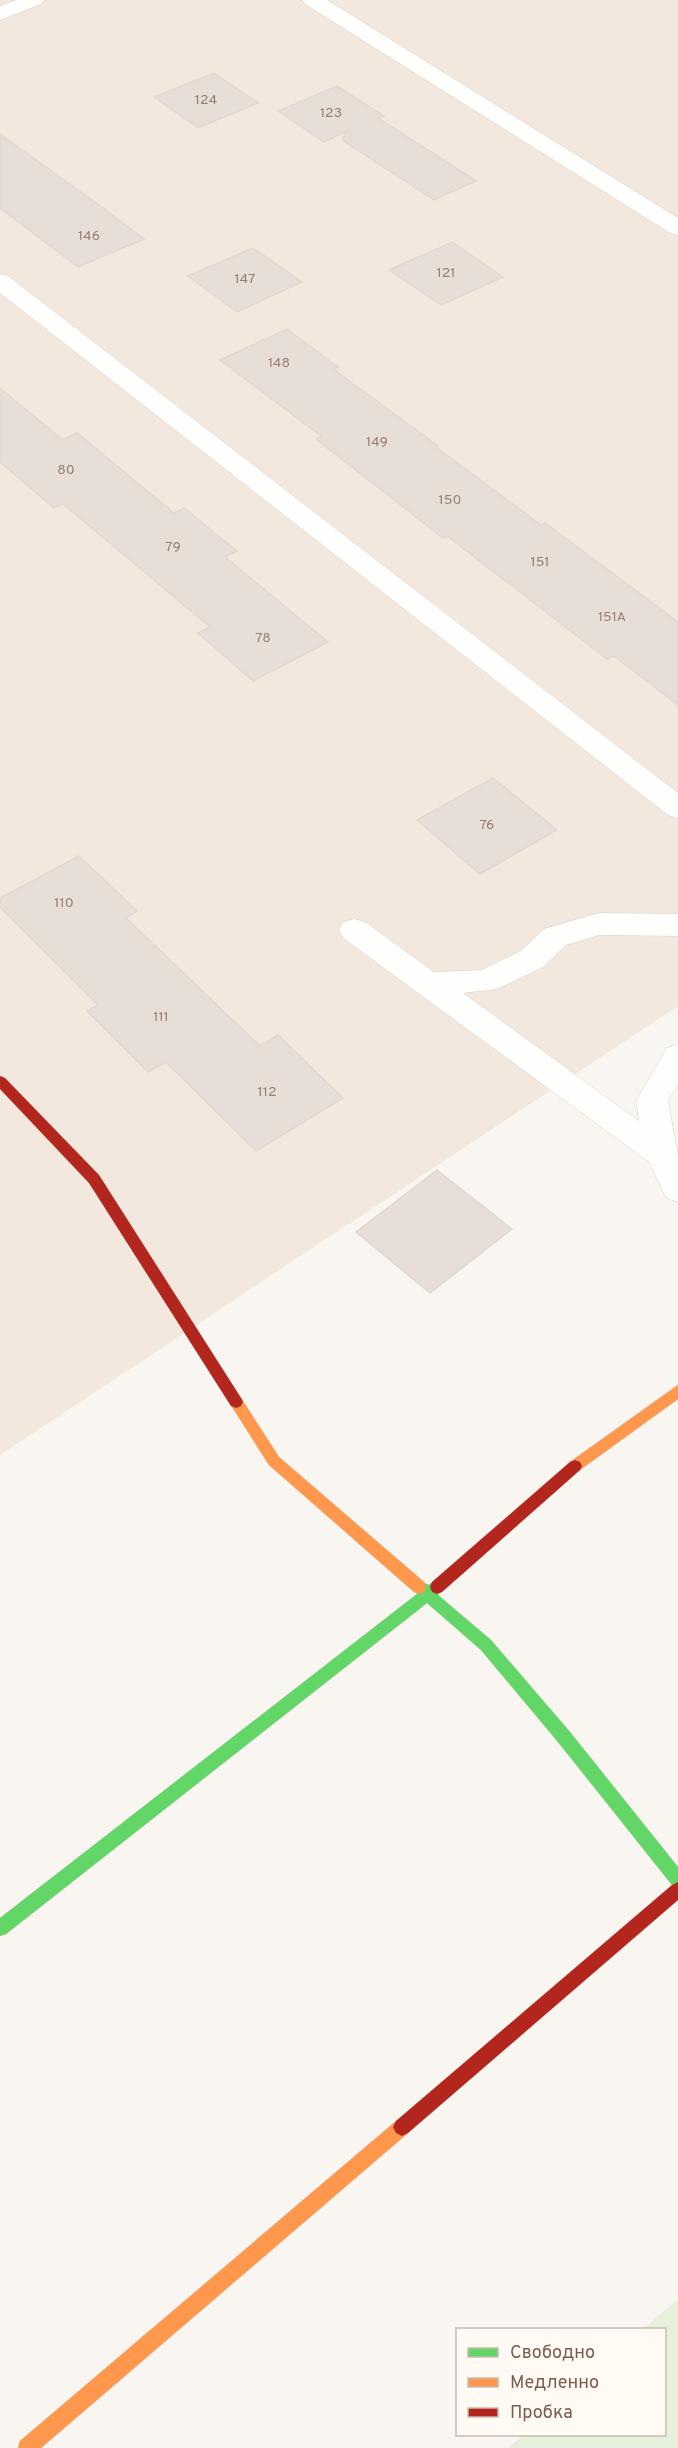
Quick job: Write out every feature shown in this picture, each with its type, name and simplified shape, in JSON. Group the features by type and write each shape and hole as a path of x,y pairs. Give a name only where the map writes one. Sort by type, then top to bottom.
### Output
{"street":[{"path":"0,14 34,0"},
{"path":"312,0 678,228"},
{"path":"0,281 678,808"},
{"path":"428,984 486,981 532,959 555,937 599,924 678,926"},
{"path":"354,930 661,1154"},
{"path":"678,1056 652,1101 661,1154 678,1189"},
{"path":"0,1081 94,1179 274,1461 486,1645 564,1737 678,1880"},
{"path":"0,1928 429,1595 586,1456 678,1391"},
{"path":"27,2448 678,1890"}],"shaded area":[{"path":"0,0 678,0 678,1006 0,1455"}],"green space":[{"path":"678,2299 678,2448 508,2448 522,2436 666,2436 666,2328 644,2328"}],"building":[{"path":"214,73 258,103 198,128 154,97"},
{"path":"337,86 384,116 378,118 476,181 434,200 342,140 347,131 324,142 278,111"},
{"path":"0,134 144,239 78,267 0,208"},
{"path":"452,242 503,277 441,305 389,270"},
{"path":"253,248 302,282 237,312 188,276"},
{"path":"287,329 338,367 333,369 438,446 436,447 541,525 545,523 678,622 678,705 614,656 607,659 447,536 443,538 316,439 321,436 220,360"},
{"path":"0,388 63,440 77,433 174,513 184,508 237,551 225,557 328,642 253,681 198,633 210,627 63,504 54,508 0,462"},
{"path":"493,778 557,830 480,874 417,820"},
{"path":"79,856 137,911 126,918 260,1046 278,1035 343,1098 256,1151 166,1062 148,1072 87,1011 98,1005 0,907 0,898"},
{"path":"437,1170 512,1229 430,1293 356,1232"}],"traffic: fast":[{"path":"419,1587 486,1645 564,1737 678,1880"},
{"path":"0,1928 437,1587"}],"traffic: slow":[{"path":"575,1466 678,1391"},
{"path":"236,1402 274,1461 419,1587"},
{"path":"27,2448 402,2127"}],"traffic: jam":[{"path":"0,1081 94,1179 236,1402"},
{"path":"437,1587 575,1466"},
{"path":"402,2127 678,1890"}]}
